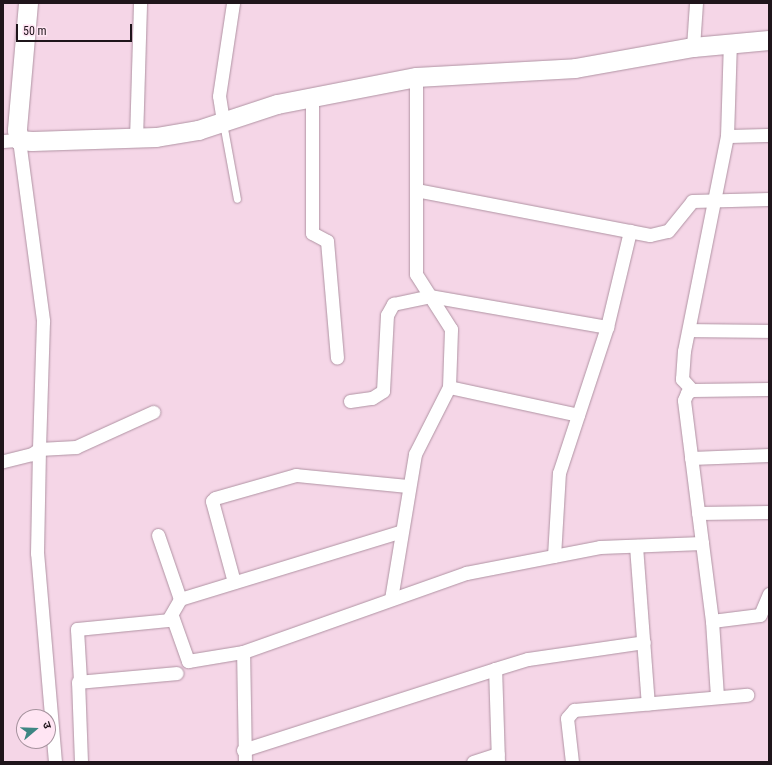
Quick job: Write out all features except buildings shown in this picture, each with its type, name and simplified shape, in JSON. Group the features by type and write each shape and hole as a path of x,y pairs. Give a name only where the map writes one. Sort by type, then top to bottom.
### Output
{"street":[{"path":"28,3 11,141 43,321 37,553 55,762"},
{"path":"136,139 140,3"},
{"path":"223,121 219,96 233,3"},
{"path":"693,47 696,3"},
{"path":"11,141 136,139 198,130 223,121 312,97 416,77 575,68 693,47 769,40"},
{"path":"730,43 727,136 689,330 682,379 692,390 769,389"},
{"path":"391,599 399,532 415,454 449,387 451,329 416,274 416,77"},
{"path":"312,97 312,233 327,240 337,358"},
{"path":"727,136 769,136"},
{"path":"416,190 630,231 661,234 668,231 688,203 769,199"},
{"path":"554,556 559,473 607,327 630,231"},
{"path":"350,400 372,398 383,391 388,308 430,296 607,327"},
{"path":"689,330 769,331"},
{"path":"449,387 578,415"},
{"path":"692,390 684,400 712,621 717,697"},
{"path":"3,461 32,454 39,448 82,445 153,412"},
{"path":"691,458 769,455"},
{"path":"234,582 212,501 215,498 296,474 408,486"},
{"path":"698,513 769,512"},
{"path":"180,599 399,532"},
{"path":"81,762 77,684 80,680 77,629 164,621 172,616 180,599 158,535"},
{"path":"172,616 188,661 243,652 466,573 554,556 636,546 702,543"},
{"path":"636,546 648,704"},
{"path":"712,621 765,618 769,594"},
{"path":"243,652 244,756 495,669 528,659 644,642"},
{"path":"473,762 498,758 495,669"},
{"path":"80,680 177,673"},
{"path":"572,762 568,718 570,713 748,695"}],"lane":[{"path":"223,121 237,199"}]}
